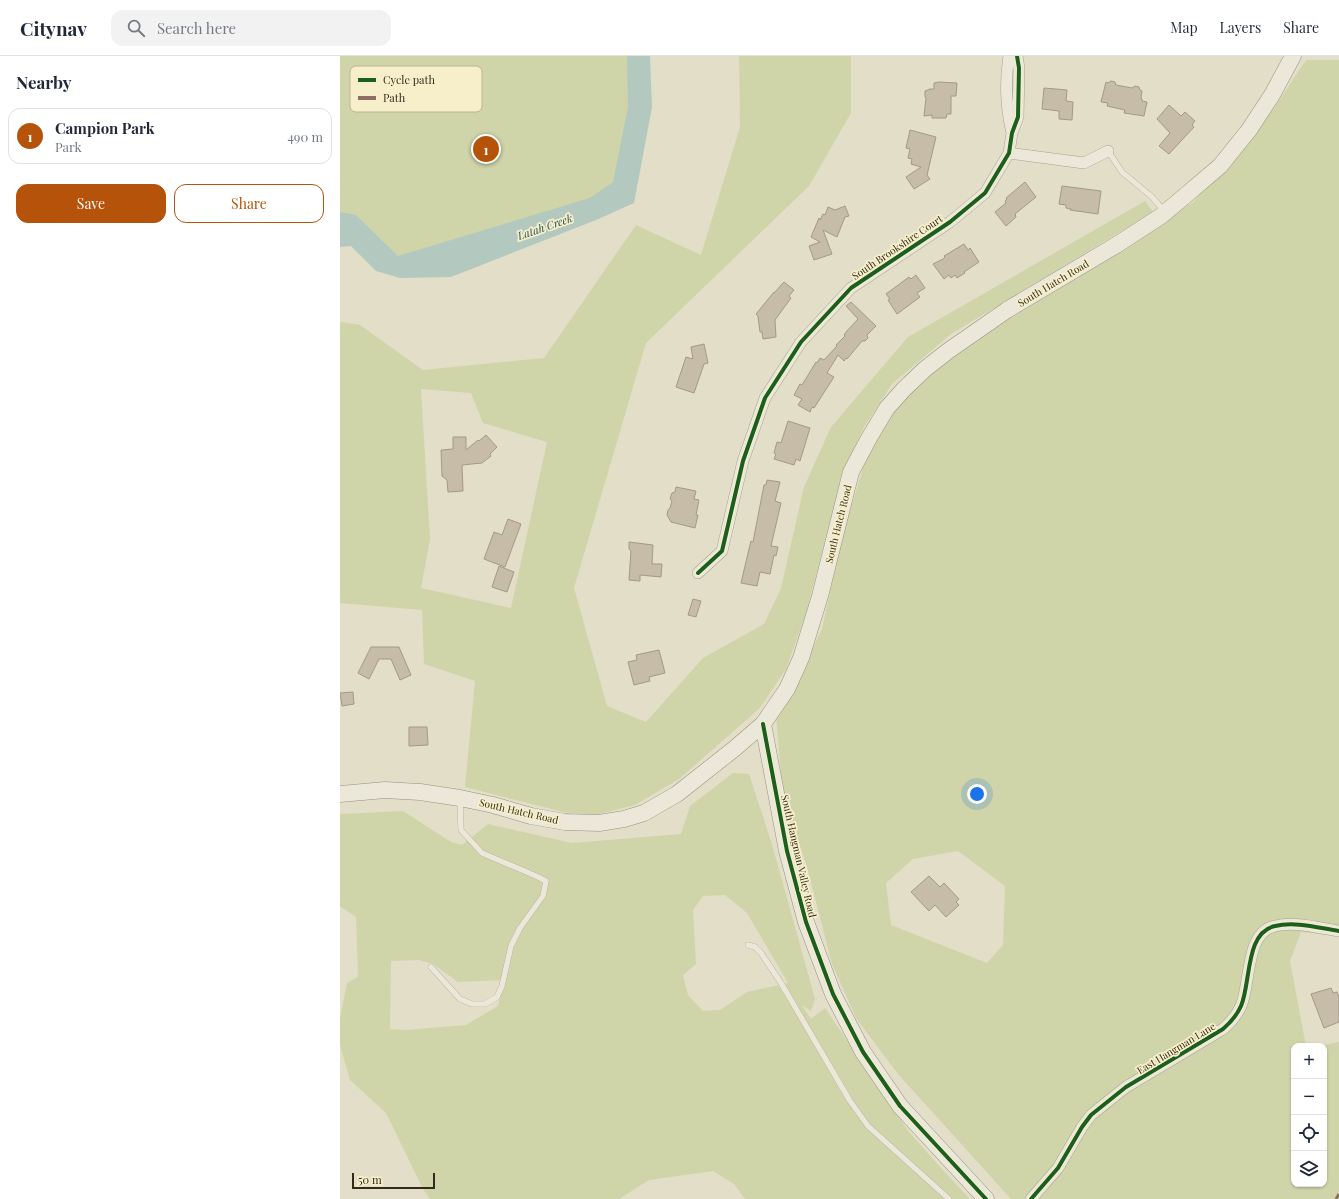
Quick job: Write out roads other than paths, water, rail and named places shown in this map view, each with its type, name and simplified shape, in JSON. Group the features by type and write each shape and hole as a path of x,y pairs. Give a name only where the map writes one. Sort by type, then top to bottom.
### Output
{"main road":[{"name":"South Hatch Road","path":"340,794 385,790 420,792 460,798 493,805 531,816 565,822 599,823 624,819 644,813 677,794 763,724 787,689 801,658 820,596 851,472 887,408 904,389 948,351 1007,310 1118,244 1166,212 1220,166 1253,124 1272,95 1293,56"},
{"name":"South Hangman Valley Road","path":"763,724 787,850 806,922 833,994 863,1052 900,1106 986,1199"}],"street":[{"name":"South Brookshire Court","path":"1009,56 1007,66 1008,114 1012,132"},
{"name":"South Brookshire Court","path":"698,573 722,551 743,461 766,398 800,342 851,288 950,222 985,193 1009,153 1012,132 1018,117 1019,68 1017,56"},
{"path":"1009,153 1084,163 1108,152"},
{"name":"East Hangman Lane","path":"1032,1199 1058,1168 1082,1127 1091,1115 1126,1087 1223,1029 1231,1022 1242,1006 1253,951 1261,934 1267,929 1284,925 1296,925 1339,931"}],"lane":[{"path":"1108,152 1122,172 1152,197 1166,212"},
{"path":"431,967 460,999 472,1004 485,1004 497,997 502,986 511,946 520,928 543,896 546,881 482,852 461,830 460,798"},
{"path":"748,945 761,953 781,983 850,1101 868,1126 950,1199"}],"water":[{"name":"Latah Creek","path":"627,56 650,56 652,107 634,203 596,220 451,277 400,278 376,271 351,246 340,247 340,212 356,215 398,256 590,198 613,182 628,107"}],"place":[{"name":"Campion Park","path":"486,149"}]}
